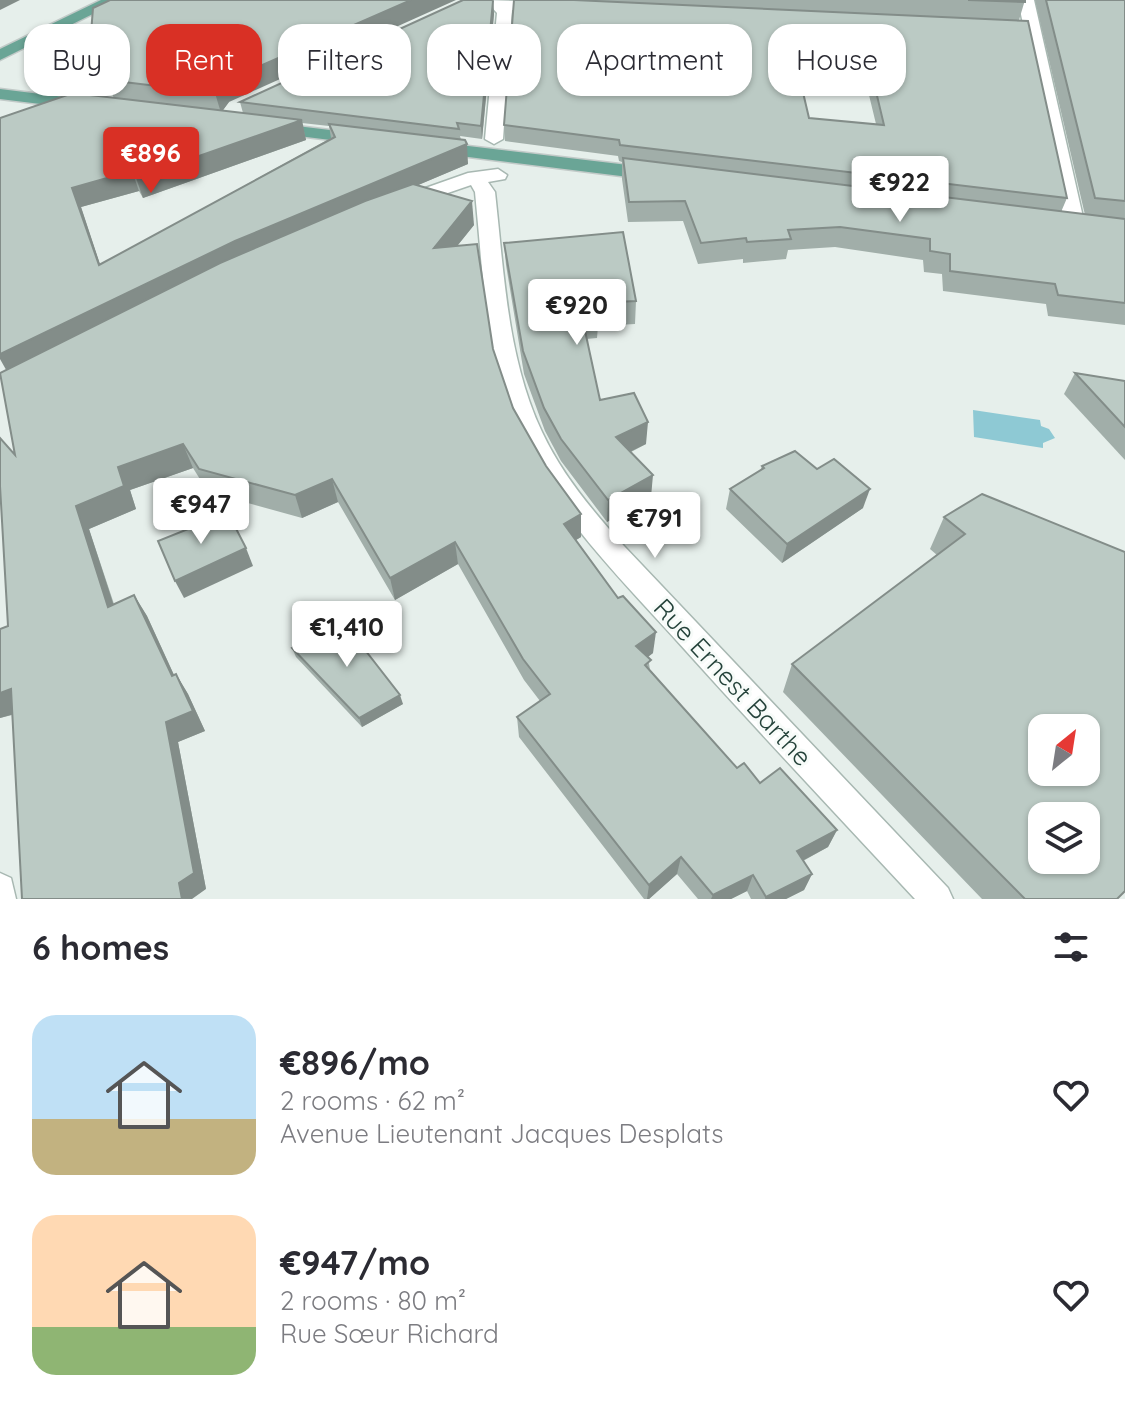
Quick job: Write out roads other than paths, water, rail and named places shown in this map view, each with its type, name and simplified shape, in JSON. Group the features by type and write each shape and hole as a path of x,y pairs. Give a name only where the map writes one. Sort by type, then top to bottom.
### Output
{"main road":[{"path":"0,55 45,40 113,0"},
{"path":"1,95 42,96 95,106"},
{"path":"257,126 379,141"},
{"path":"410,144 666,176"},
{"path":"1053,224 1087,228"}],"street":[{"path":"1026,0 1026,28 1073,217 1053,224"},
{"path":"496,2 562,8"},
{"path":"494,139 505,12 496,2"},
{"name":"Rue Ernest Barthe","path":"390,207 486,171 485,192 512,378 528,427 564,492 595,531 760,713 937,899"},
{"path":"0,889 0,899"}],"water":[{"path":"973,410 1040,420 1041,426 1049,429 1055,438 1043,443 1043,448 974,437"}]}
